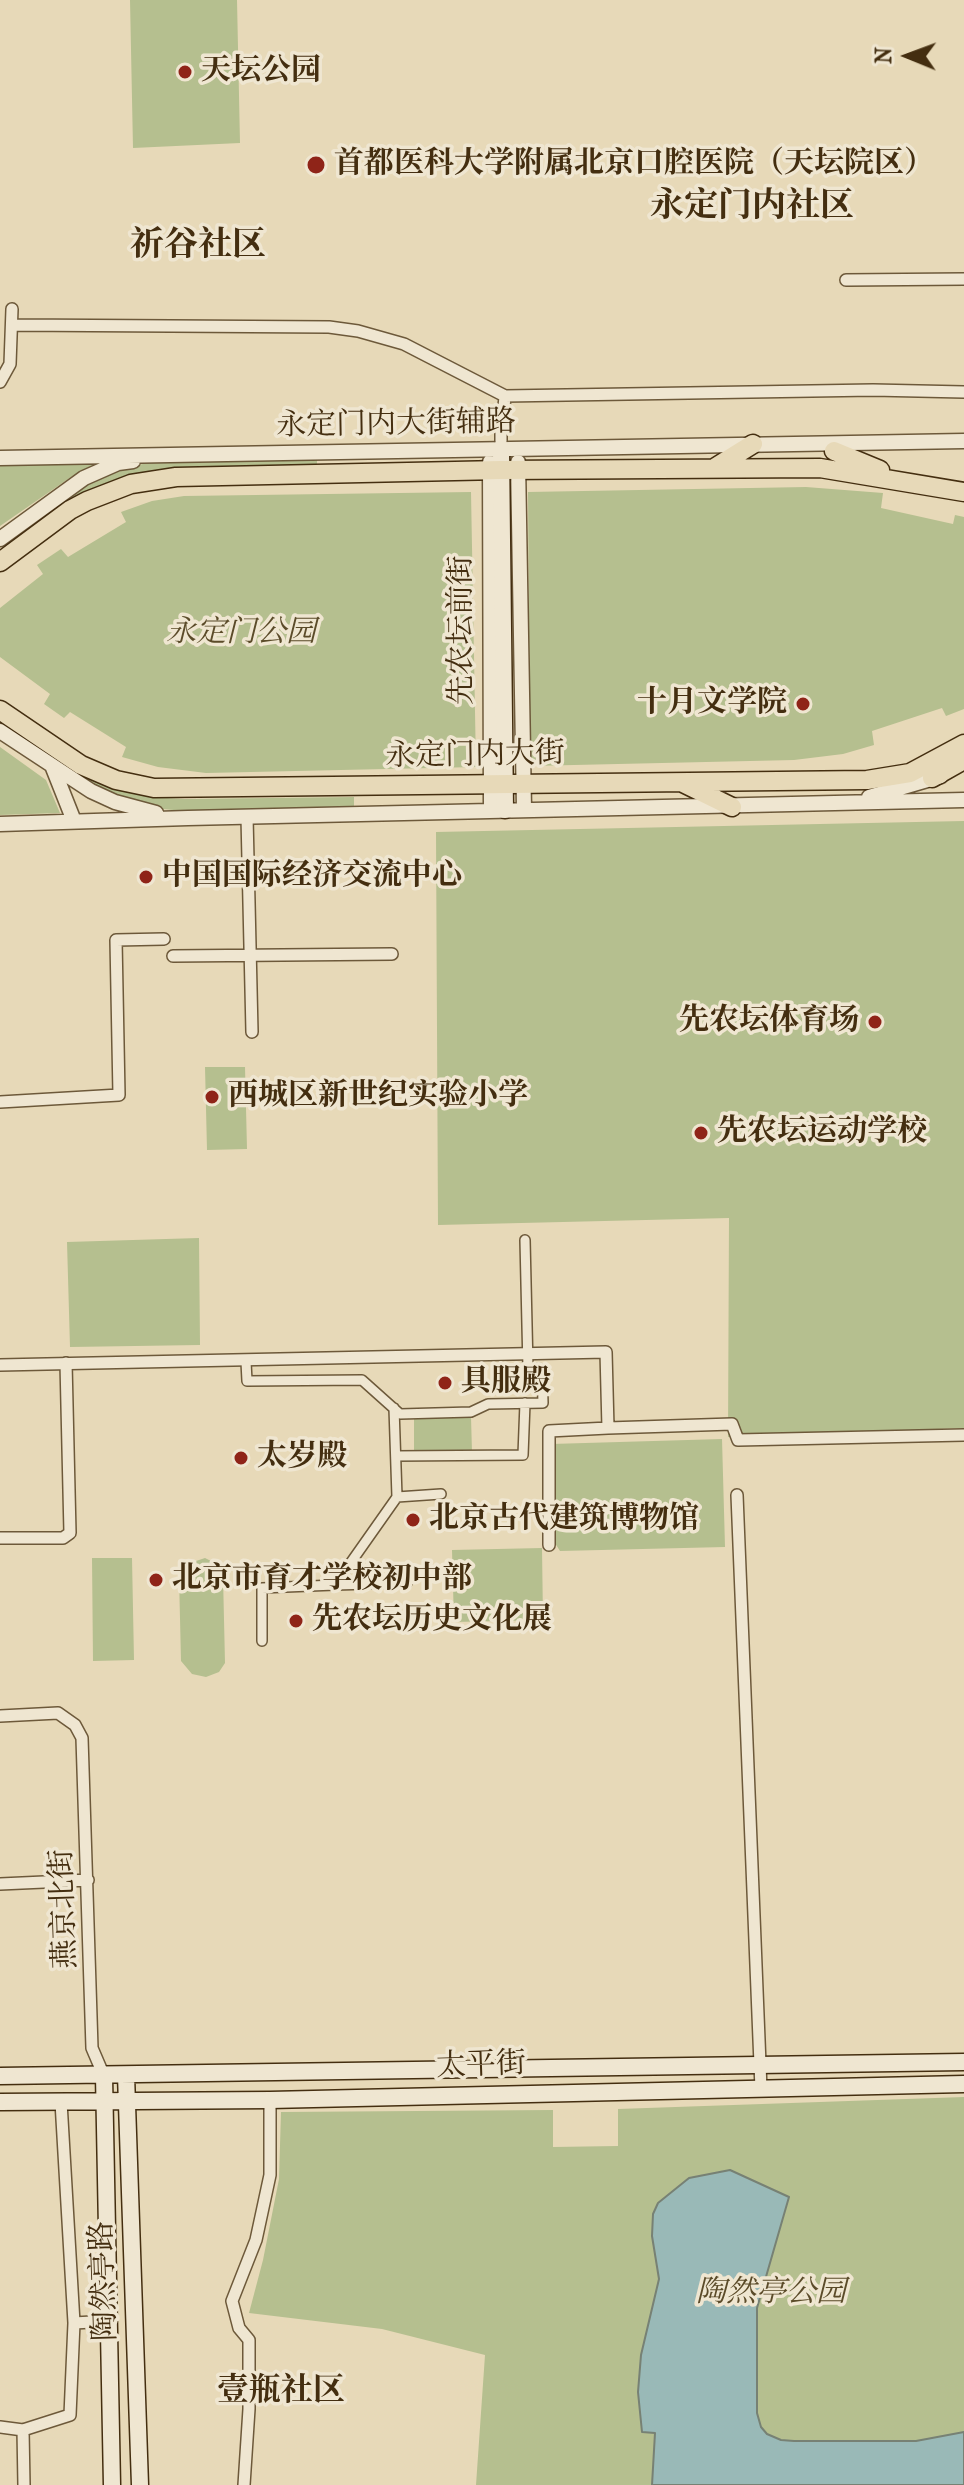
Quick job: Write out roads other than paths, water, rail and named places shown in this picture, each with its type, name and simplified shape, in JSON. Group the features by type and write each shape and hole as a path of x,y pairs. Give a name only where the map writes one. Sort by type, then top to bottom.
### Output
{"main road":[{"path":"713,468 753,444"},
{"name":"先农坛前街","path":"504,449 508,810"},
{"path":"834,451 901,480"},
{"path":"0,562 8,541 112,490 152,479 199,475 820,468 964,492"},
{"name":"永定门内大街","path":"0,710 10,732 116,780 154,788 867,780 910,773 964,744"},
{"path":"932,778 964,760"},
{"path":"677,780 732,807"},
{"name":"太平街","path":"0,2076 964,2062"},
{"name":"陶然亭路","path":"126,2075 140,2485"},
{"name":"陶然亭路","path":"104,2076 112,2485"},
{"name":"太平街","path":"0,2102 270,2100 964,2084"}],"street":[{"path":"846,280 964,279"},
{"path":"0,382 10,364 12,309"},
{"path":"13,325 306,325 358,331 404,344 504,402 873,390 964,392"},
{"path":"504,402 501,411 504,449"},
{"path":"793,446 964,441"},
{"name":"永定门内大街辅路","path":"0,458 753,444 793,446"},
{"path":"793,446 834,451"},
{"path":"8,541 84,478 118,463 172,453"},
{"path":"10,732 53,768 115,802 188,818"},
{"path":"53,768 74,821"},
{"path":"848,803 964,768"},
{"path":"0,824 964,800"},
{"path":"247,817 252,1032"},
{"path":"0,1102 119,1095 116,940 164,939"},
{"path":"173,956 392,954"},
{"path":"246,1362 247,1381 362,1380 400,1414 471,1412 488,1404 543,1403 542,1369 528,1368 525,1240"},
{"path":"0,1365 606,1352 608,1428"},
{"path":"0,1538 63,1538 70,1533 66,1363"},
{"path":"396,1456 523,1455 525,1403"},
{"path":"335,1585 397,1497 394,1408"},
{"path":"549,1545 549,1431 732,1424 738,1440 964,1435"},
{"path":"397,1497 441,1494"},
{"path":"737,1495 761,2089"},
{"path":"262,1641 262,1588 407,1583"},
{"name":"燕京北街","path":"0,1716 58,1713 75,1725 82,1738 92,2048 104,2076"},
{"path":"0,1884 88,1880"},
{"path":"244,2485 249,2340 239,2328 232,2301 256,2240 270,2175 270,2100"},
{"path":"0,2427 23,2430 70,2415 74,2323 61,2102"},
{"path":"74,2323 110,2321"},
{"path":"23,2430 24,2485"}],"water":[{"path":"730,2170 789,2197 757,2308 757,2413 761,2427 767,2434 781,2440 794,2441 916,2441 964,2432 964,2485 652,2485 655,2433 642,2432 638,2392 641,2355 659,2279 652,2236 653,2214 658,2203 689,2178"}],"place":[{"name":"天坛公园","path":"185,72"},
{"name":"首都医科大学附属北京口腔医院（天坛院区）","path":"316,165"},
{"name":"十月文学院","path":"803,704"},
{"name":"中国国际经济交流中心","path":"146,877"},
{"name":"先农坛体育场","path":"875,1022"},
{"name":"西城区新世纪实验小学","path":"212,1097"},
{"name":"先农坛运动学校","path":"701,1133"},
{"name":"具服殿","path":"445,1383"},
{"name":"太岁殿","path":"241,1458"},
{"name":"北京古代建筑博物馆","path":"413,1520"},
{"name":"北京市育才学校初中部","path":"156,1580"},
{"name":"先农坛历史文化展","path":"296,1621"}],"district":[{"name":"永定门内社区","path":"752,208"},
{"name":"祈谷社区","path":"198,247"},
{"name":"壹瓶社区","path":"281,2392"}],"park label":[{"name":"永定门公园","path":"241,634"},
{"name":"陶然亭公园","path":"771,2294"}]}
